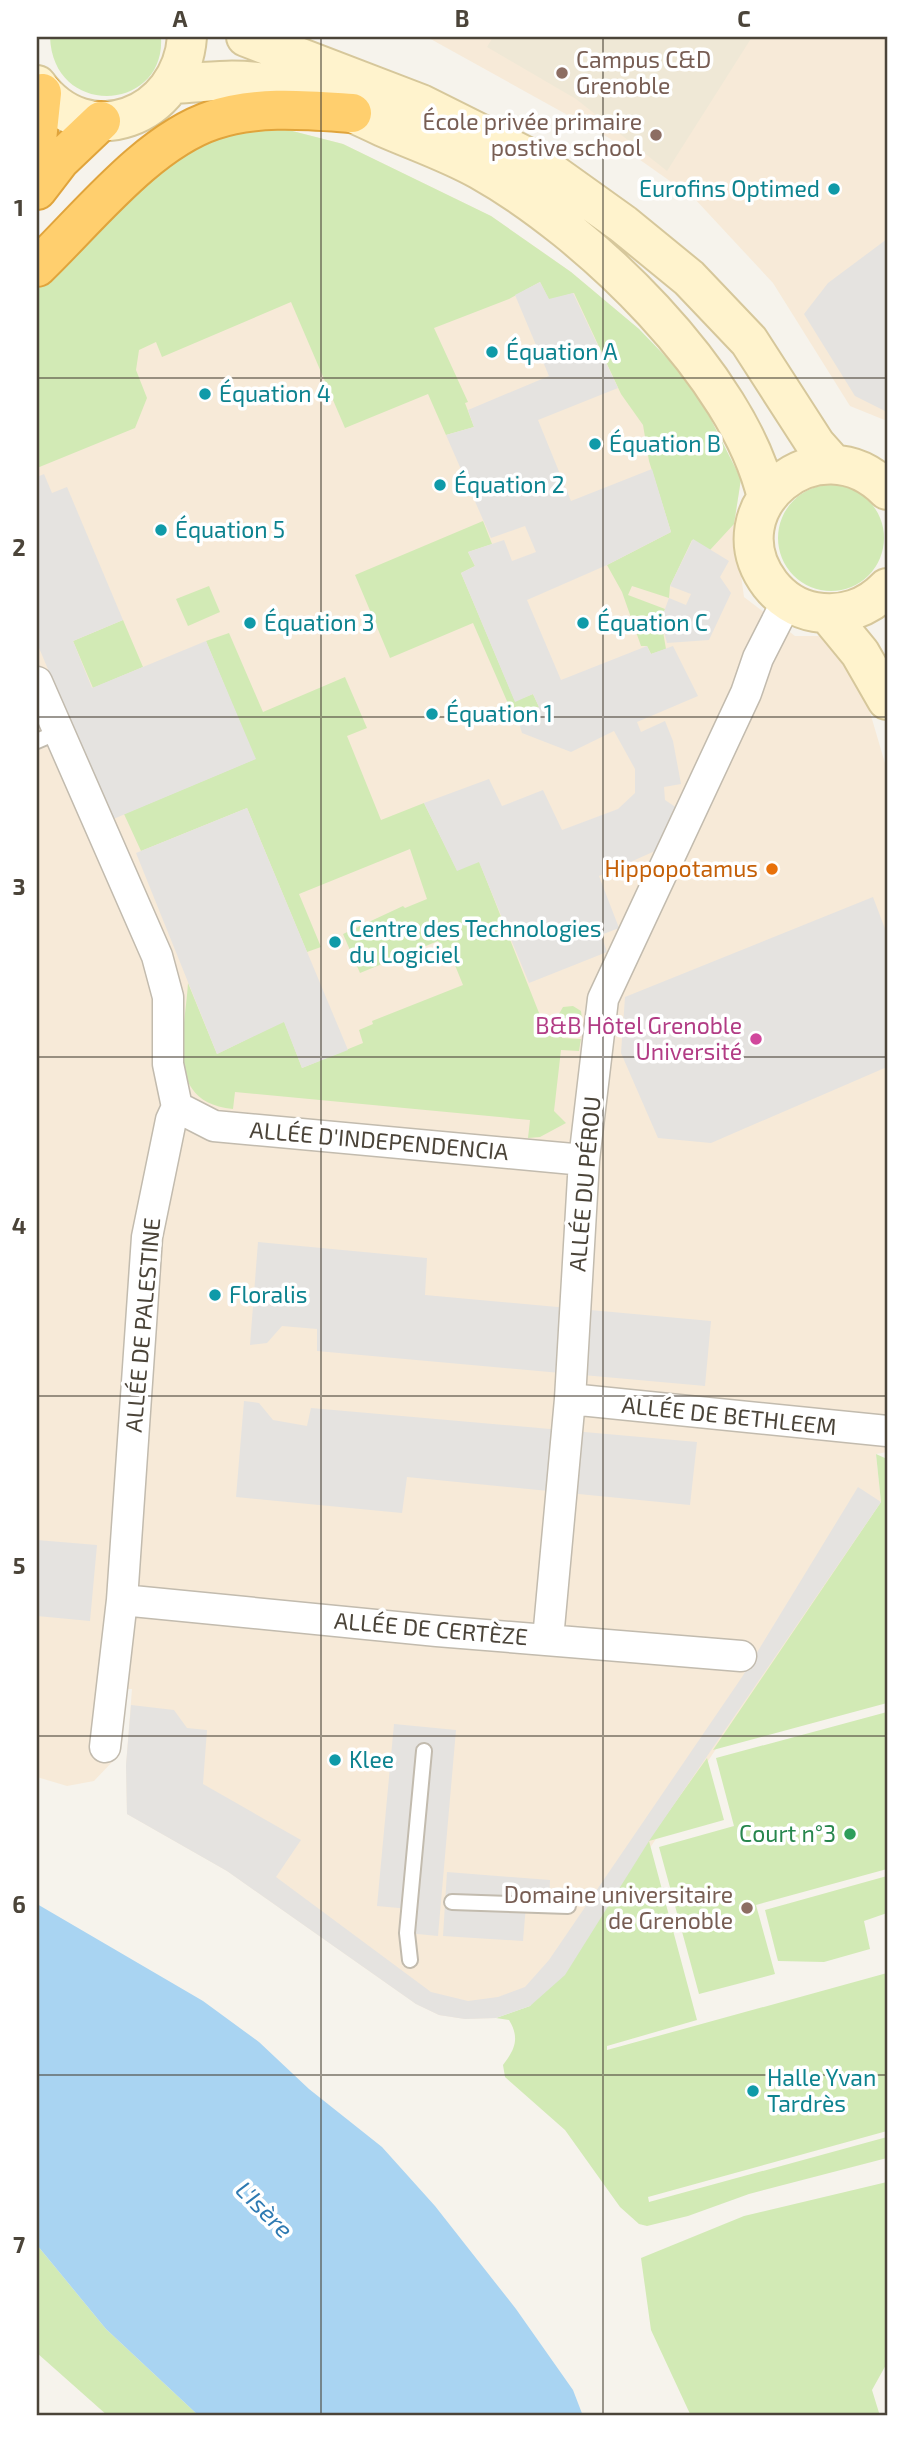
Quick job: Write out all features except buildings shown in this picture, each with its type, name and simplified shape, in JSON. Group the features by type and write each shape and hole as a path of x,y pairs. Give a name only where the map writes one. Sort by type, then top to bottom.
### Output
{"highway":[{"path":"37,140 40,89"},
{"path":"37,267 131,175 161,149 194,128 213,120 249,112 292,110 352,113"},
{"path":"37,190 60,160 102,121"}],"street":[{"path":"40,89 69,113 102,121 135,116 163,97 174,84 184,62 187,37"},
{"path":"246,37 421,104 535,161 623,224 689,278 749,341 816,445 867,472"},
{"path":"174,84 232,80 264,83 316,98 480,170 565,228 621,280 706,371 762,476 767,498"},
{"path":"867,472 814,465 795,472 779,483 767,498 756,525 756,554 767,580 787,601 806,610 828,614 846,613 863,607 887,587"},
{"name":"ALLÉE DU PÉROU","path":"548,1639 570,1399 584,1160 603,999 746,693 758,658 787,601"},
{"path":"828,614 860,653 887,700"},
{"name":"ALLÉE DE PALESTINE","path":"37,682 48,736 157,956 168,997 168,1064 177,1107 171,1120 147,1237 122,1600 104,1746"},
{"name":"ALLÉE D'INDEPENDENCIA","path":"177,1107 214,1126 584,1160"},
{"name":"ALLÉE DE BETHLEEM","path":"570,1399 855,1430 887,1431"},
{"name":"ALLÉE DE CERTÈZE","path":"122,1600 741,1656"}],"lane":[{"path":"410,1960 408,1933 424,1751"},
{"path":"452,1902 568,1906"}],"shaded area":[{"path":"427,37 887,37 887,421 850,406 773,283 694,198 609,138"},
{"name":"École privée primaire postive school","path":"493,37 752,37 667,171 576,99 487,47"},
{"path":"269,125 343,144 491,216 571,272 639,329 741,479 734,524 744,597 795,636 827,636 864,692 887,770 887,1452 876,1454 881,1502 565,1975 496,2018 465,2019 439,2015 416,2004 227,1871 127,1814 126,1765 132,1689 126,1689 122,1742 113,1761 94,1781 67,1786 37,1777 37,290"},
{"path":"887,239 887,412 855,396 804,314 828,283"},
{"path":"540,282 549,299 573,293 618,388 538,420 571,501 652,469 671,532 607,565 527,600 561,680 647,646 651,654 673,646 698,696 637,722 641,732 665,721 673,741 681,784 664,787 665,800 677,808 655,851 599,876 619,928 601,935 607,952 529,983 479,862 457,871 424,803 489,779 502,806 543,790 562,830 618,809 635,793 635,769 614,731 571,752 522,733 517,717 539,707 533,694 515,702 461,573 475,566 468,552 504,540 512,561 536,552 525,526 491,538 446,435 474,427 468,410 549,376 515,295"},
{"path":"44,474 52,493 67,487 123,620 73,641 92,688 206,641 256,759 111,820 37,643 37,477"},
{"path":"693,539 729,561 720,577 731,593 709,640 667,643 661,620 669,598 686,605 691,594 670,586"},
{"path":"247,808 348,1050 302,1068 284,1022 217,1054 136,853"},
{"path":"873,897 887,934 887,1067 711,1143 658,1138 621,1053 625,997"},
{"path":"258,1242 427,1258 425,1295 711,1321 705,1386 317,1351 317,1329 282,1326 267,1343 250,1345"},
{"path":"244,1401 259,1403 273,1420 307,1426 311,1408 697,1442 690,1505 407,1477 402,1513 236,1497"},
{"path":"858,1487 881,1502 649,1841 565,1975 530,2006 496,2018 465,2019 439,2015 416,2004 227,1871 127,1814 126,1765 131,1705 174,1710 187,1728 207,1730 203,1784 301,1840 276,1877 431,1992 468,2001 498,1997 525,1987 549,1960 742,1677"},
{"path":"37,1540 97,1545 90,1621 37,1616"},
{"path":"394,1724 456,1730 438,1936 407,1933 410,1909 377,1906"},
{"path":"447,1872 550,1880 549,1907 526,1905 523,1941 443,1936"}],"green space":[{"path":"50,37 161,37 158,62 146,80 129,92 108,96 88,93 69,82 56,64"},
{"path":"269,125 343,144 491,216 571,272 639,329 694,386 741,479 734,524 710,550 692,540 670,586 669,598 632,586 628,595 665,609 661,620 666,649 651,654 647,646 641,646 622,592 607,565 671,532 649,461 643,425 621,394 574,293 549,300 540,282 509,299 434,328 468,402 465,403 474,427 446,435 428,394 345,428 291,302 162,357 156,342 139,350 136,370 147,398 135,428 37,468 37,290 156,172 213,137"},
{"path":"831,485 851,489 869,500 880,518 884,538 880,558 869,576 851,587 831,591 811,587 793,576 782,558 778,538 782,518 793,500 811,489"},
{"path":"483,521 492,544 468,552 475,566 461,573 515,701 533,694 539,707 498,722 503,711 510,708 473,623 390,658 355,575"},
{"path":"209,586 220,612 188,626 176,599"},
{"path":"123,620 143,667 93,688 73,641"},
{"path":"229,633 263,712 345,677 367,728 347,736 381,820 424,803 457,870 479,861 543,1023 556,1019 563,1007 573,1006 581,1011 582,1019 563,1018 562,1038 581,1039 579,1051 561,1050 554,1111 566,1123 540,1137 528,1138 530,1120 235,1092 233,1109 211,1104 196,1094 187,1080 183,1062 182,1043 188,983 217,1054 284,1021 302,1068 363,1043 359,1030 373,1024 372,1021 463,985 448,948 442,949 438,941 360,973 343,934 403,906 405,908 427,899 410,849 299,894 321,947 307,952 247,808 141,851 124,814 255,759 206,641"},
{"path":"876,1454 887,1459 887,1703 713,1750 881,1502"},
{"path":"887,1712 887,1869 756,1905 775,1974 699,1994 659,1847 734,1826 716,1758"},
{"path":"707,1758 724,1820 649,1841 697,2020 607,2046 607,2050 887,1973 887,2131 648,2197 649,2202 887,2137 887,2158 749,2194 688,2216 647,2226 639,2224 620,2207 565,2130 505,2077 503,2065 511,2054 515,2038 509,2020 496,2018 530,2006"},
{"path":"887,1876 887,1913 864,1921 870,1949 824,1962 778,1961 765,1910"},
{"path":"887,2182 887,2363 872,2390 880,2416 691,2416 651,2330 641,2258 744,2216"},
{"path":"37,2245 106,2329 199,2416 108,2416 37,2353"}],"water":[{"name":"L'Isère","path":"37,1904 203,2001 259,2042 309,2089 382,2147 435,2206 516,2309 573,2390 583,2416 199,2416 106,2329 37,2245"}],"place":[{"name":"Campus C&D Grenoble","path":"562,73"},
{"name":"École privée primaire postive school","path":"656,135"},
{"name":"Eurofins Optimed","path":"834,189"},
{"name":"Équation A","path":"492,352"},
{"name":"Équation 4","path":"205,394"},
{"name":"Équation B","path":"595,444"},
{"name":"Équation 2","path":"440,485"},
{"name":"Équation 5","path":"161,530"},
{"name":"Équation 3","path":"250,623"},
{"name":"Équation C","path":"583,623"},
{"name":"Équation 1","path":"432,714"},
{"name":"Hippopotamus","path":"772,869"},
{"name":"Centre des Technologies du Logiciel","path":"335,942"},
{"name":"B&B Hôtel Grenoble Université","path":"756,1039"},
{"name":"Floralis","path":"215,1295"},
{"name":"Klee","path":"335,1760"},
{"name":"Court n°3","path":"850,1834"},
{"name":"Domaine universitaire de Grenoble","path":"747,1908"},
{"name":"Halle Yvan Tardrès","path":"753,2091"}]}
